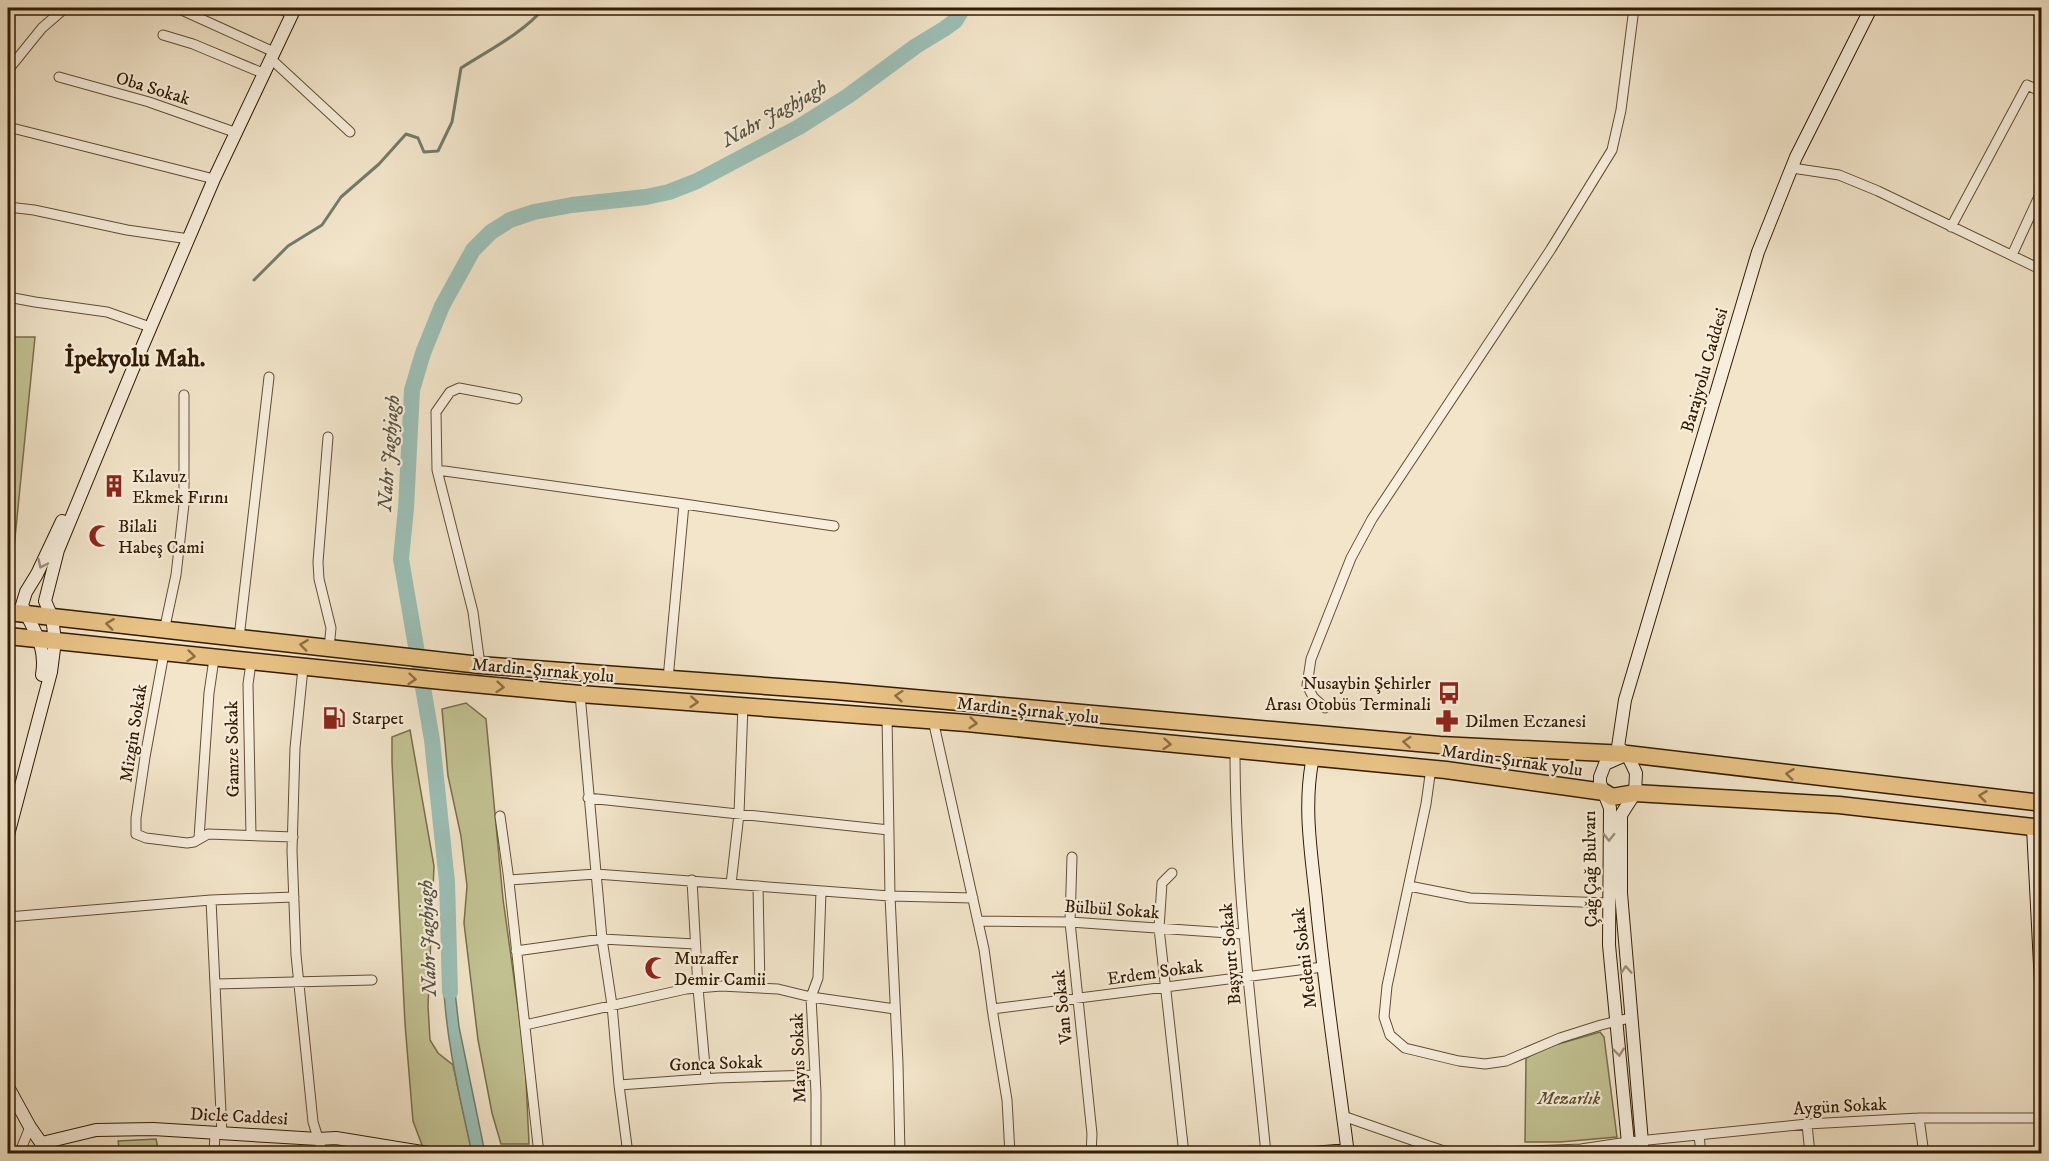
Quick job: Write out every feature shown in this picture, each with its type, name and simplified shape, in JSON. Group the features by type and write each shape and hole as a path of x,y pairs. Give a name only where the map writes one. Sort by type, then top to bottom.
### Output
{"highway":[{"name":"Mardin-Şırnak yolu","path":"8,612 442,662 969,702 1100,716 1440,745 1628,754 2042,803"},
{"name":"Mardin-Şırnak yolu","path":"8,636 382,676 580,694 933,720 1431,768 1604,792 1612,797 1635,793 1839,805 2037,828"}],"main road":[{"name":"Barajyolu Caddesi","path":"1628,754 1618,747 1625,700 1758,252 1792,168 1871,8"},
{"path":"47,640 26,614 22,604 26,592 37,574 136,359 214,179 293,11"},
{"path":"8,835 23,780 52,617 45,601 58,550 136,359"},
{"path":"1628,754 1636,773 1635,793"},
{"name":"Çağ Çağ Bulvarı","path":"1628,754 1609,761 1601,770 1600,783 1610,808 1609,945 1629,1148"},
{"name":"Medeni Sokak","path":"1313,757 1308,782 1307,815 1323,967 1348,1152"},
{"name":"Çağ Çağ Bulvarı","path":"1635,793 1621,815 1621,893 1642,1154"},
{"path":"2037,828 2042,1004"},
{"path":"8,1088 45,1148"},
{"name":"Dicle Caddesi","path":"45,1148 96,1130 153,1129 318,1139 336,1138 434,1154"},
{"path":"1303,1154 1348,1152"}],"street":[{"path":"8,70 42,28 65,8"},
{"path":"177,8 272,56 350,132"},
{"path":"279,8 293,11"},
{"path":"1326,708 1313,697 1307,685 1327,615 1351,558 1371,519 1557,239 1612,150 1621,110 1634,8"},
{"path":"163,35 193,44 265,74"},
{"name":"Oba Sokak","path":"59,77 149,102 237,133"},
{"path":"1951,227 2027,86 2042,92"},
{"path":"8,127 214,179"},
{"path":"1792,168 1839,175 1878,191 2042,270"},
{"path":"2012,255 2042,190"},
{"path":"8,207 34,210 127,230 189,239"},
{"path":"8,297 107,312 150,327"},
{"path":"239,638 269,377"},
{"path":"480,665 472,612 437,471 436,412 450,392 459,388 517,399"},
{"path":"164,631 176,575 184,504 184,395"},
{"path":"328,438 318,562 319,579 331,628 329,648"},
{"path":"437,471 834,526"},
{"path":"668,678 684,504"},
{"name":"Mizgin Sokak","path":"164,653 144,757 136,834 146,838 187,843 199,838"},
{"path":"214,659 208,704 199,838 208,834 292,837"},
{"name":"Gamze Sokak","path":"250,835 248,684 251,663"},
{"path":"303,668 295,748 292,837 294,897 299,982 313,1122 323,1154"},
{"path":"580,694 602,939 612,1005 628,1154"},
{"path":"731,884 739,814 743,705"},
{"path":"887,716 890,896 900,1154"},
{"path":"933,720 984,949 1007,1100 1010,1154"},
{"name":"Başyurt Sokak","path":"1235,750 1235,804 1243,934 1266,1154"},
{"path":"1431,768 1387,986 1384,1017 1390,1035 1405,1048 1485,1065 1506,1061 1560,1038 1630,1018"},
{"path":"588,798 889,830"},
{"path":"500,816 539,1154"},
{"name":"Van Sokak","path":"1072,857 1070,922 1092,1134 1091,1154"},
{"path":"1172,873 1162,883 1159,928 1184,1154"},
{"path":"509,880 596,874 890,896 973,898"},
{"path":"692,880 706,1078"},
{"path":"758,886 760,988"},
{"path":"1409,886 1470,898 1609,903"},
{"name":"Mayıs Sokak","path":"816,1154 811,997 818,978 821,891"},
{"path":"8,917 211,900 294,897"},
{"path":"211,900 216,984 219,1133 214,1154"},
{"name":"Bülbül Sokak","path":"978,921 1070,922 1243,934"},
{"path":"516,951 602,939 695,944"},
{"name":"Erdem Sokak","path":"992,1009 1323,967"},
{"path":"216,984 372,981"},
{"path":"525,1025 612,1005 698,988 721,986 778,989 811,997 895,1009"},
{"name":"Gonca Sokak","path":"619,1085 706,1078 815,1075"},
{"name":"Aygün Sokak","path":"1343,1116 1429,1150 1499,1153 1629,1148 1641,1140 1807,1124 1919,1118 2042,1119"},
{"path":"1919,1118 1924,1154"},
{"path":"1807,1124 1810,1154"},
{"path":"19,1154 30,1127"},
{"path":"1699,1136 1701,1154"}],"green space":[{"path":"8,337 35,337 12,568 8,567"},
{"path":"466,703 486,719 503,899 525,1058 529,1144 501,1144 492,1113 478,1040 464,923 467,886 461,836 448,776 442,709"},
{"path":"410,730 434,866 428,1006 430,1040 438,1053 453,1065 472,1153 425,1153 413,1121 405,1024 392,762 392,737"},
{"name":"Mezarlık","path":"1600,1032 1604,1037 1617,1137 1560,1142 1525,1142 1526,1058 1548,1047"},
{"path":"156,1139 159,1153 120,1153 118,1141"}],"water":[{"path":"449,971 453,974 459,1027 485,1153 472,1153 458,1087 444,998 443,975"}],"waterway":[{"path":"254,280 288,246 322,225 341,197 379,164 406,134 418,138 424,152 438,151 452,122 461,68 516,33 544,8"},
{"name":"Nahr Jaghjagh","path":"450,992 447,882 432,740 401,559 412,390 423,353 442,306 473,250 491,232 510,220 534,212 572,205 646,197 669,192 697,181 799,127 848,96 916,46 955,21 963,8"}],"place":[{"name":"Kılavuz Ekmek Fırını","path":"114,486"},
{"name":"Bilali Habeş Cami","path":"100,536"},
{"name":"Nusaybin Şehirler Arası Otobüs Terminali","path":"1449,693"},
{"name":"Starpet","path":"334,718"},
{"name":"Dilmen Eczanesi","path":"1447,721"},
{"name":"Muzaffer Demir Camii","path":"656,968"}],"district":[{"name":"İpekyolu Mah.","path":"135,358"}]}
